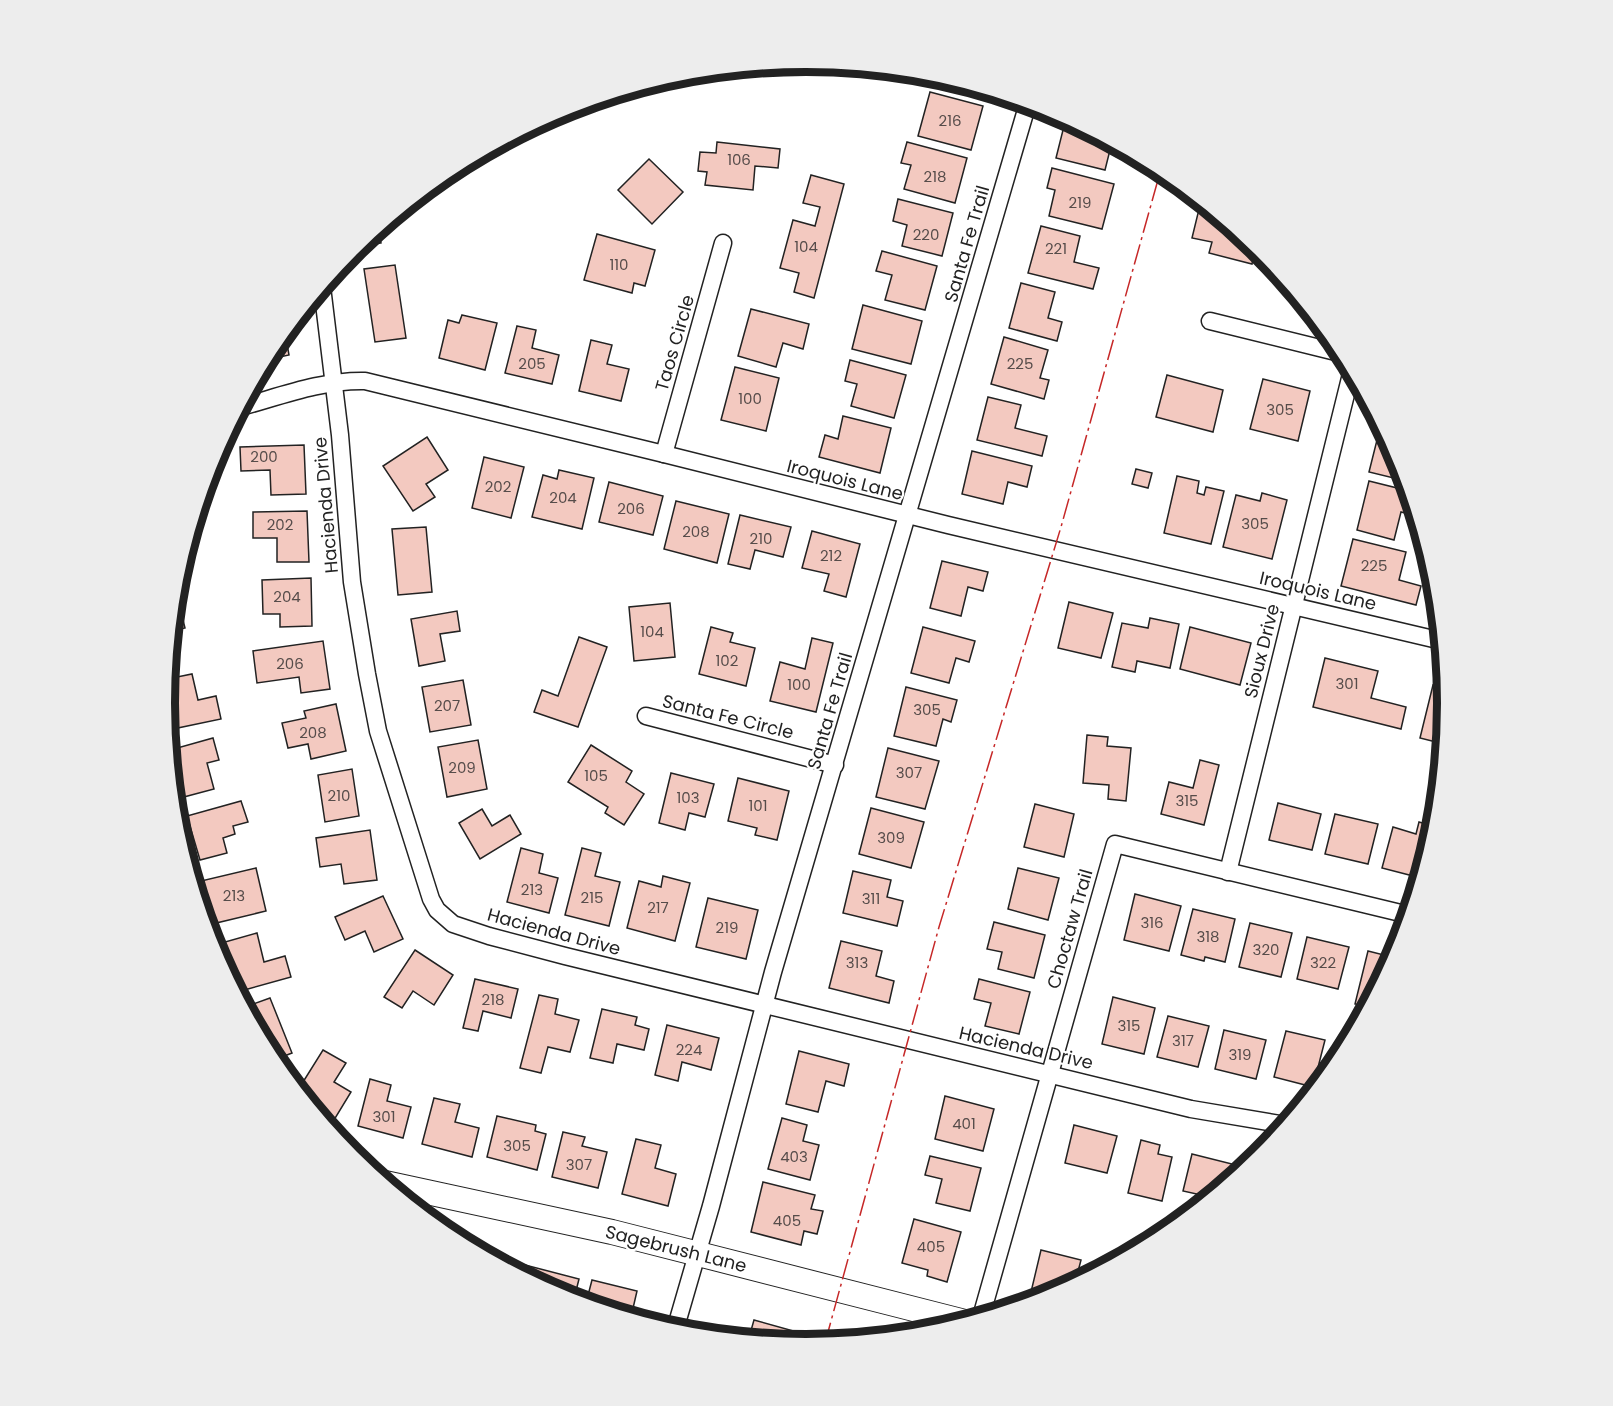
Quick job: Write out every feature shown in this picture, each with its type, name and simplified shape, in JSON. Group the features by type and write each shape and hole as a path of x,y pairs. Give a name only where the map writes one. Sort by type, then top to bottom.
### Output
{"street":[{"name":"Santa Fe Trail","path":"678,1321 765,1005 1026,111"},
{"name":"Taos Circle","path":"664,454 723,243"},
{"name":"Hacienda Drive","path":"323,298 340,435 352,582 376,720 431,899 437,910 453,924 489,936 1191,1109 1277,1123"},
{"path":"1210,321 1330,351"},
{"name":"Iroquois Lane","path":"251,404 311,387 345,381 364,381 908,515 1434,639"},
{"name":"Sioux Drive","path":"1228,872 1349,382"},
{"name":"Santa Fe Circle","path":"646,716 835,765"},
{"name":"Choctaw Trail","path":"984,1308 1115,844 1401,913"},
{"name":"Sagebrush Lane","path":"401,1187 612,1232 947,1318"}],"building":[{"path":"930,92 983,106 971,150 918,136"},
{"path":"1064,127 1110,150 1105,170 1056,158"},
{"path":"717,142 780,149 778,168 755,166 753,190 705,185 707,172 698,171 700,152 716,153"},
{"path":"907,142 967,158 955,203 904,189 911,165 901,163"},
{"path":"649,159 683,192 652,224 618,190"},
{"path":"1052,168 1114,184 1102,229 1049,216 1055,190 1047,188"},
{"path":"811,175 844,184 814,298 794,292 799,273 780,268 793,220 815,226 820,207 803,203"},
{"path":"898,199 953,213 942,256 902,246 907,225 893,221"},
{"path":"1199,209 1253,257 1252,264 1209,253 1212,242 1192,238"},
{"path":"1041,226 1080,236 1074,262 1099,268 1093,289 1028,273"},
{"path":"597,234 655,250 645,286 634,283 632,293 584,280"},
{"path":"882,251 937,266 925,310 885,300 892,275 876,271"},
{"path":"395,265 406,338 375,342 364,269"},
{"path":"1021,283 1055,292 1048,318 1062,322 1057,341 1009,328"},
{"path":"863,305 922,321 911,364 852,349"},
{"path":"751,309 809,324 803,349 783,343 776,367 738,356"},
{"path":"462,315 497,323 485,370 439,358 448,320 459,323"},
{"path":"517,326 536,330 532,348 559,355 552,384 505,373"},
{"path":"1004,337 1048,350 1040,378 1049,380 1044,399 991,384"},
{"path":"591,340 612,345 607,364 629,369 621,401 579,391"},
{"path":"287,345 289,355 279,357"},
{"path":"850,360 906,375 894,418 851,406 857,384 845,381"},
{"path":"735,367 779,378 766,431 721,420"},
{"path":"1167,375 1223,390 1213,432 1156,417"},
{"path":"1263,379 1310,391 1298,441 1250,429"},
{"path":"988,397 1021,405 1015,428 1047,436 1042,456 977,440"},
{"path":"843,416 891,428 880,473 819,457 825,435 838,439"},
{"path":"427,437 448,470 426,484 435,497 413,511 383,466"},
{"path":"1378,437 1395,478 1369,472"},
{"path":"304,445 306,494 271,495 270,470 241,471 240,447"},
{"path":"972,451 1032,466 1027,487 1008,482 1003,504 962,494"},
{"path":"484,457 524,467 511,518 472,508"},
{"path":"1136,469 1152,473 1148,488 1132,484"},
{"path":"559,470 594,478 582,529 532,517 543,475 557,479"},
{"path":"1177,476 1199,481 1197,493 1204,495 1206,487 1224,491 1211,544 1164,533"},
{"path":"1369,481 1400,489 1408,514 1401,512 1394,540 1357,530"},
{"path":"609,482 663,496 653,535 599,522"},
{"path":"1262,493 1287,500 1272,559 1223,547 1236,495 1260,501"},
{"path":"676,501 729,514 717,563 664,549"},
{"path":"307,511 309,562 277,562 277,538 253,538 253,512"},
{"path":"740,515 791,527 783,557 755,550 750,569 728,564"},
{"path":"426,527 432,592 398,595 392,529"},
{"path":"812,531 860,544 846,597 824,591 829,574 802,568"},
{"path":"1353,539 1406,552 1399,580 1421,586 1416,605 1341,586"},
{"path":"942,561 988,572 983,591 968,587 961,616 930,608"},
{"path":"311,578 312,626 280,627 280,614 263,614 262,580"},
{"path":"1069,602 1113,613 1101,658 1058,648"},
{"path":"670,603 675,657 634,661 629,607"},
{"path":"457,611 460,631 440,634 445,661 419,666 411,619"},
{"path":"182,616 185,628 180,629"},
{"path":"1150,618 1179,624 1170,668 1137,661 1135,672 1112,667 1122,623 1148,628"},
{"path":"711,627 733,633 730,642 755,648 746,686 699,674"},
{"path":"923,627 975,641 969,662 956,658 949,683 911,673"},
{"path":"1190,627 1251,643 1240,685 1180,669"},
{"path":"579,637 607,647 578,727 534,712 542,690 558,696"},
{"path":"812,638 833,643 816,712 770,701 780,662 805,669"},
{"path":"323,641 330,689 301,693 299,677 257,683 253,651"},
{"path":"1325,658 1378,671 1371,698 1406,707 1401,729 1313,707"},
{"path":"192,674 198,700 216,696 221,719 176,728 176,677"},
{"path":"463,680 471,725 430,732 422,687"},
{"path":"1433,685 1437,686 1436,742 1420,738"},
{"path":"906,687 957,700 951,722 943,719 936,746 894,736"},
{"path":"336,704 346,751 311,759 308,744 288,748 282,723 306,718 304,711"},
{"path":"1087,735 1108,737 1107,746 1131,748 1126,801 1108,799 1109,785 1083,783"},
{"path":"213,738 219,760 207,763 214,789 183,797 177,748"},
{"path":"478,740 487,789 447,797 438,747"},
{"path":"591,745 632,771 626,782 644,794 624,825 605,813 608,807 568,782"},
{"path":"888,748 939,761 925,809 876,797"},
{"path":"1200,760 1219,765 1204,825 1161,814 1169,782 1193,788"},
{"path":"352,769 359,816 325,822 318,775"},
{"path":"671,773 714,784 705,817 689,813 685,830 659,823"},
{"path":"738,778 789,791 777,840 755,835 757,828 728,821"},
{"path":"241,801 248,822 233,826 235,834 223,838 227,853 200,860 187,816"},
{"path":"1278,803 1321,814 1312,850 1269,840"},
{"path":"1035,804 1074,814 1064,857 1024,847"},
{"path":"871,808 924,822 911,868 859,854"},
{"path":"482,809 492,826 510,815 521,834 480,859 459,823"},
{"path":"1335,814 1378,824 1368,864 1325,854"},
{"path":"1419,822 1425,824 1413,876 1382,868 1393,827 1416,834"},
{"path":"370,830 377,880 344,884 341,864 320,867 316,838"},
{"path":"521,848 543,854 539,873 558,878 549,913 507,902"},
{"path":"582,848 601,853 595,876 620,882 609,926 565,915"},
{"path":"256,868 266,911 216,923 201,881"},
{"path":"1018,868 1059,878 1048,920 1008,909"},
{"path":"853,871 891,880 887,897 903,901 897,926 843,913"},
{"path":"663,876 690,883 675,941 627,928 639,881 661,887"},
{"path":"1135,894 1181,906 1169,951 1124,940"},
{"path":"383,896 403,939 374,952 365,931 345,940 335,917"},
{"path":"708,898 758,910 746,959 696,947"},
{"path":"1193,909 1235,919 1225,962 1205,957 1204,961 1181,955"},
{"path":"994,922 1045,935 1034,978 998,969 1002,952 987,949"},
{"path":"1250,923 1292,933 1281,977 1239,967"},
{"path":"257,933 264,962 285,956 291,977 245,990 223,942"},
{"path":"1307,937 1349,947 1338,989 1297,979"},
{"path":"841,941 882,951 876,976 894,981 889,1003 829,988"},
{"path":"415,950 453,975 434,1005 413,991 402,1008 384,997"},
{"path":"1368,951 1384,955 1360,1005 1355,1004"},
{"path":"475,979 518,989 511,1018 483,1011 478,1031 463,1028"},
{"path":"979,979 1030,992 1019,1034 985,1026 991,1003 974,999"},
{"path":"539,995 558,999 555,1014 579,1020 570,1052 548,1047 541,1073 520,1068"},
{"path":"1113,997 1155,1008 1144,1054 1102,1044"},
{"path":"270,998 292,1053 284,1056 253,1004"},
{"path":"602,1009 637,1017 635,1025 649,1029 644,1050 617,1044 613,1063 590,1058"},
{"path":"1168,1016 1209,1026 1198,1067 1157,1057"},
{"path":"667,1025 719,1038 711,1070 682,1062 678,1081 655,1075"},
{"path":"1224,1030 1266,1040 1256,1079 1215,1069"},
{"path":"1286,1031 1325,1040 1316,1074 1308,1086 1274,1077"},
{"path":"323,1050 346,1063 334,1082 351,1092 334,1120 303,1082"},
{"path":"799,1051 849,1064 844,1086 826,1081 818,1112 786,1104"},
{"path":"370,1079 391,1085 387,1101 411,1107 403,1138 358,1126"},
{"path":"945,1096 994,1109 983,1151 935,1139"},
{"path":"434,1098 460,1104 455,1122 479,1128 472,1157 422,1144"},
{"path":"497,1116 536,1125 535,1131 546,1134 537,1170 487,1157"},
{"path":"782,1118 807,1125 803,1141 819,1145 810,1180 768,1169"},
{"path":"1074,1125 1117,1136 1107,1173 1065,1163"},
{"path":"563,1132 585,1137 582,1146 607,1152 598,1188 552,1177"},
{"path":"636,1139 661,1145 655,1168 676,1174 668,1206 622,1194"},
{"path":"1141,1140 1160,1145 1158,1154 1172,1157 1162,1201 1128,1193"},
{"path":"1192,1154 1236,1165 1202,1195 1183,1191"},
{"path":"930,1156 981,1168 970,1211 936,1203 942,1179 925,1175"},
{"path":"763,1182 815,1195 811,1209 823,1211 817,1234 804,1231 801,1245 751,1232"},
{"path":"914,1219 961,1232 947,1282 927,1276 928,1270 902,1263"},
{"path":"1041,1250 1081,1260 1078,1273 1031,1292"},
{"path":"525,1265 579,1279 576,1290 565,1286 524,1268"},
{"path":"592,1280 637,1291 633,1309 588,1295"},
{"path":"754,1320 797,1332 796,1334 751,1332"}],"power":[{"path":"828,1333 939,927 1061,527 1158,179"}]}
